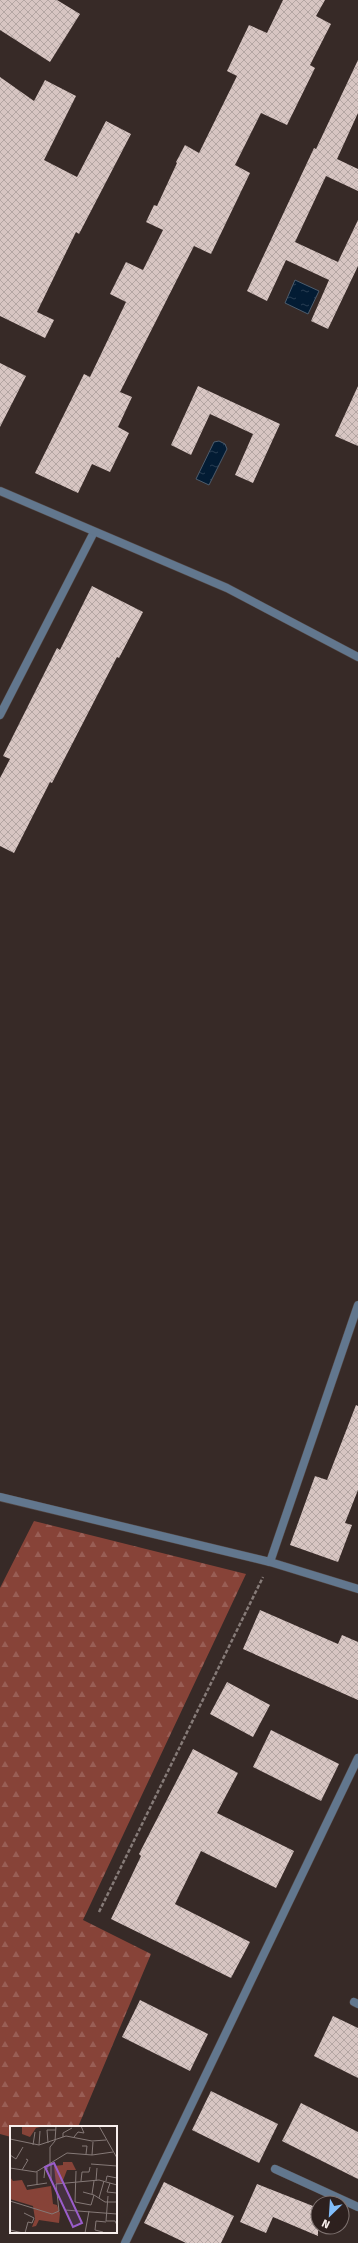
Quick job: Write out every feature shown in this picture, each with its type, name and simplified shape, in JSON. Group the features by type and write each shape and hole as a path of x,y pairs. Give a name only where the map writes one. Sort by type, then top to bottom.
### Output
{"street":[{"path":"0,491 227,588 358,657"},
{"path":"0,715 94,532"},
{"path":"270,1562 358,1305"},
{"path":"0,1497 270,1562 358,1589"},
{"path":"125,2243 358,1758"},
{"path":"275,2169 358,2207"}],"path":[{"path":"99,1912 270,1562"}],"green space":[{"path":"34,1521 246,1574 83,1920 151,1954 78,2126 10,2126 10,2137 0,2134 0,1588"}],"water":[{"path":"295,280 319,291 308,314 285,303"},
{"path":"219,441 225,444 227,449 209,485 196,479 214,442"}],"building":[{"path":"0,0 57,0 80,14 50,62 0,30"},
{"path":"283,0 325,0 316,16 331,24 310,65 315,68 287,125 261,113 235,165 250,173 211,254 194,246 120,392 132,397 118,427 129,433 110,472 92,464 78,493 35,473 84,374 90,377 126,302 110,294 126,262 143,270 163,230 146,222 154,205 157,206 177,163 176,162 185,145 199,153 237,76 227,71 249,25 267,33"},
{"path":"358,60 358,113 337,159 358,169 358,191 326,176 295,242 338,262 358,220 358,266 328,329 311,321 329,280 286,260 267,301 247,291 314,148 316,149"},
{"path":"0,77 34,101 45,80 76,96 44,160 77,177 106,121 131,134 79,234 76,232 37,312 54,320 45,338 0,316"},
{"path":"0,363 26,376 0,427"},
{"path":"198,386 280,424 253,483 235,475 253,434 210,414 191,455 171,445"},
{"path":"358,386 358,446 335,436"},
{"path":"92,586 143,612 119,658 117,657 52,783 50,782 14,853 0,846 0,778 10,759 3,756 57,648 60,650"},
{"path":"356,1405 358,1406 358,1490 345,1523 352,1525 338,1562 290,1545 315,1476 327,1480"},
{"path":"260,1610 338,1644 342,1635 358,1642 358,1700 243,1649"},
{"path":"227,1682 270,1705 253,1737 210,1714"},
{"path":"271,1730 339,1764 321,1801 253,1767"},
{"path":"193,1749 238,1773 217,1813 294,1851 276,1888 201,1851 175,1904 250,1942 231,1978 111,1919 141,1856 139,1854"},
{"path":"140,2000 208,2034 190,2071 122,2037"},
{"path":"333,2016 358,2028 358,2078 314,2056"},
{"path":"211,2091 278,2124 259,2163 192,2130"},
{"path":"301,2103 358,2132 358,2179 282,2141"},
{"path":"164,2182 234,2216 221,2243 186,2243 144,2223"},
{"path":"257,2184 310,2205 310,2233 273,2217 266,2233 240,2222"}]}
